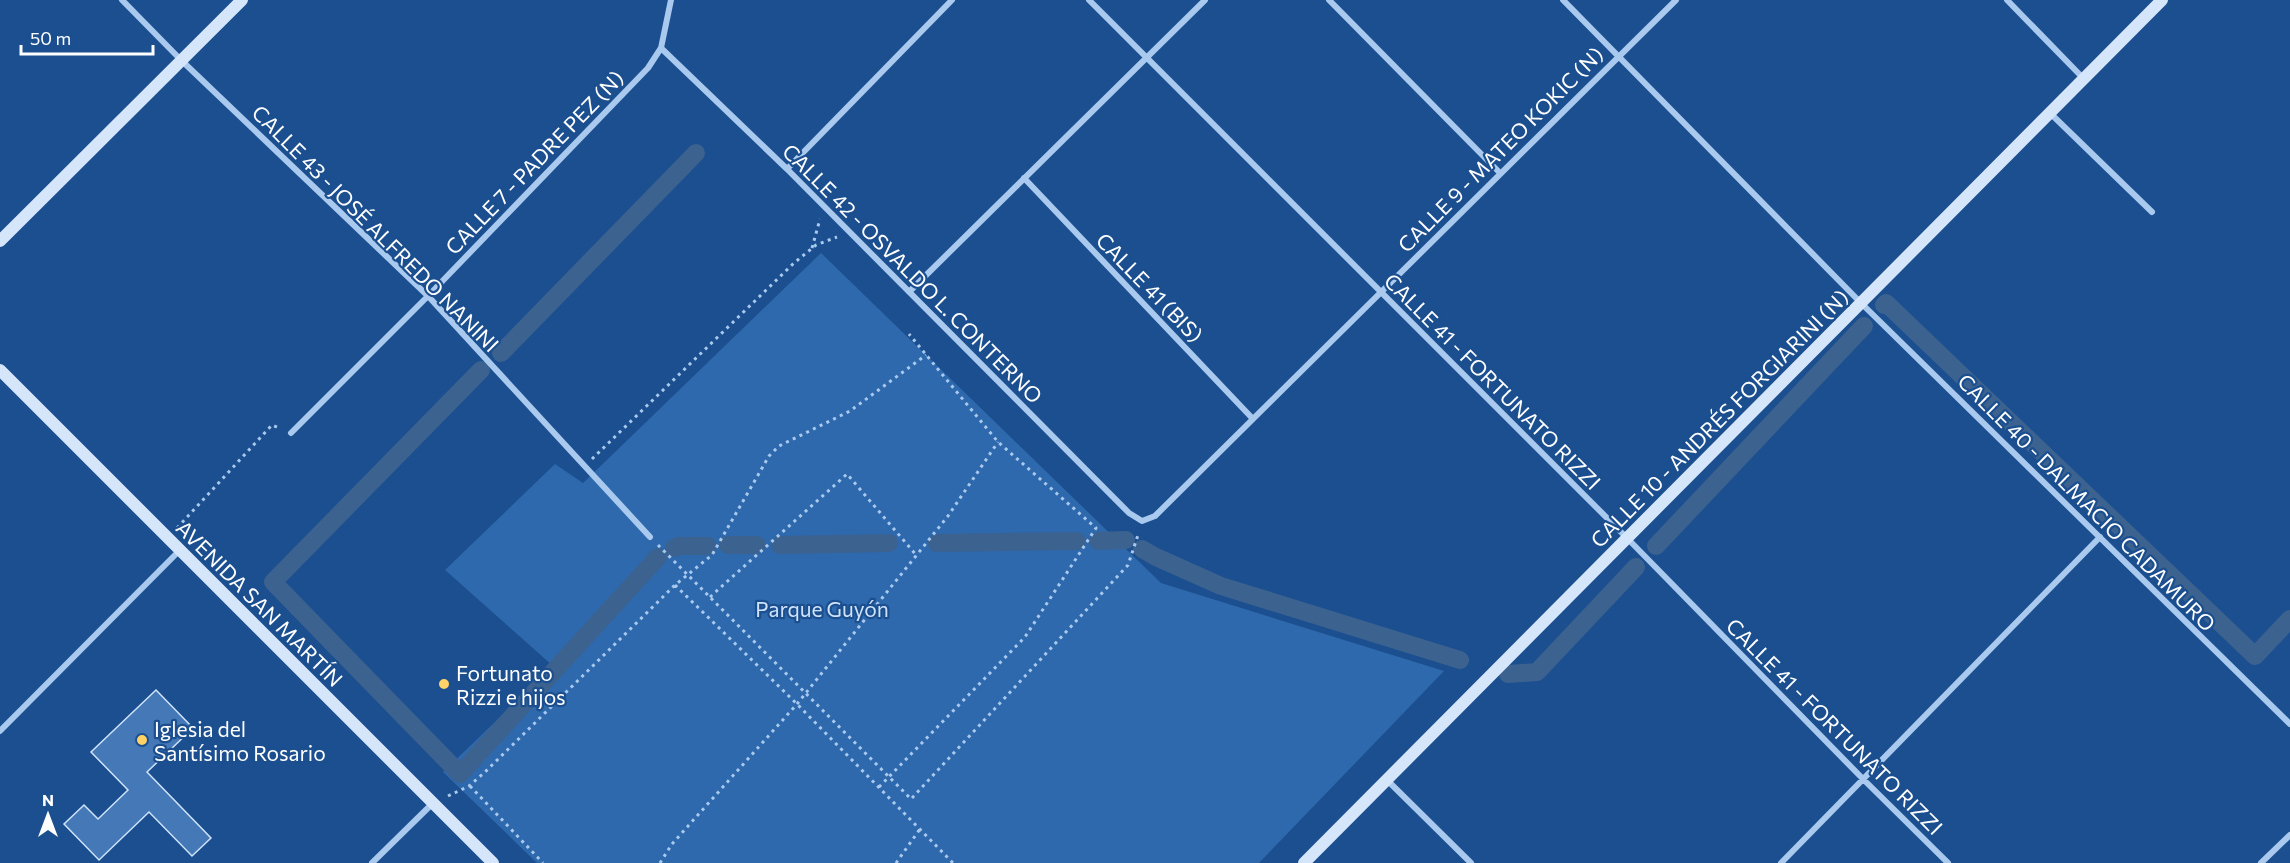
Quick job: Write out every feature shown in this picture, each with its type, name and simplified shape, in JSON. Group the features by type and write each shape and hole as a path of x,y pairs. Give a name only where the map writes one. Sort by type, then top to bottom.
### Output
{"street":[{"name":"CALLE 43 - JOSÉ ALFREDO NANINI","path":"122,0 180,60 428,296 650,537"},
{"path":"0,241 242,0"},
{"name":"CALLE 7 - PADRE PEZ (N)","path":"291,432 428,296 648,68 661,48 671,0"},
{"path":"787,169 952,0"},
{"name":"CALLE 41 - FORTUNATO RIZZI","path":"1089,0 1948,863"},
{"path":"909,292 1205,0"},
{"path":"1329,0 1500,173"},
{"name":"CALLE 40 - DALMACIO CADAMURO","path":"1563,0 1861,303 2290,724"},
{"name":"CALLE 9 - MATEO KOKIC (N)","path":"1142,521 1155,516 1676,0"},
{"path":"2007,0 2084,79"},
{"name":"CALLE 10 - ANDRÉS FORGIARINI (N)","path":"1304,863 2162,0"},
{"name":"CALLE 42 - OSVALDO L. CONTERNO","path":"661,48 787,169 1129,513 1142,521"},
{"path":"2050,112 2152,212"},
{"name":"CALLE 41 (BIS)","path":"1024,178 1253,419"},
{"name":"AVENIDA SAN MARTÍN","path":"0,370 493,863"},
{"path":"1780,863 2100,537"},
{"path":"0,731 179,551"},
{"path":"1387,779 1471,863"},
{"path":"372,863 433,803"},
{"path":"2261,863 2290,835"}],"path":[{"path":"811,249 820,220 820,202"},
{"path":"585,466 794,263 811,249 838,236 855,237"},
{"path":"879,787 1025,637 1096,528 998,442 909,334"},
{"path":"433,803 470,786 675,585 712,555 769,456 779,446 850,411 926,355"},
{"path":"167,538 272,425 291,432"},
{"path":"660,863 672,844 797,705 948,516 998,442"},
{"path":"710,597 847,474 916,556"},
{"path":"650,537 911,799 1128,565 1142,521"},
{"path":"675,585 879,787 952,863"},
{"path":"470,786 543,863"},
{"path":"896,863 920,829"}],"green space":[{"name":"Parque Guyón","path":"821,253 1161,583 1444,671 1259,863 537,863 443,772 553,666 445,570 555,464 583,483"}],"building":[{"path":"156,690 193,728 147,772 211,838 192,856 149,812 99,860 64,824 84,805 98,819 128,790 91,752"}],"waterway":[{"path":"501,353 696,153"},
{"path":"1884,305 1886,303 2255,656 2290,619"},
{"path":"1656,546 1864,326"},
{"path":"481,370 273,582 460,774 658,557"},
{"path":"1098,541 1126,540"},
{"path":"937,543 1077,541"},
{"path":"780,545 889,543"},
{"path":"728,545 757,545"},
{"path":"674,548 708,546"},
{"path":"1142,549 1221,586 1460,660"},
{"path":"1508,674 1537,672 1636,567"}],"place":[{"name":"Fortunato Rizzi e hijos","path":"444,684"},
{"name":"Iglesia del Santísimo Rosario","path":"142,740"}]}
